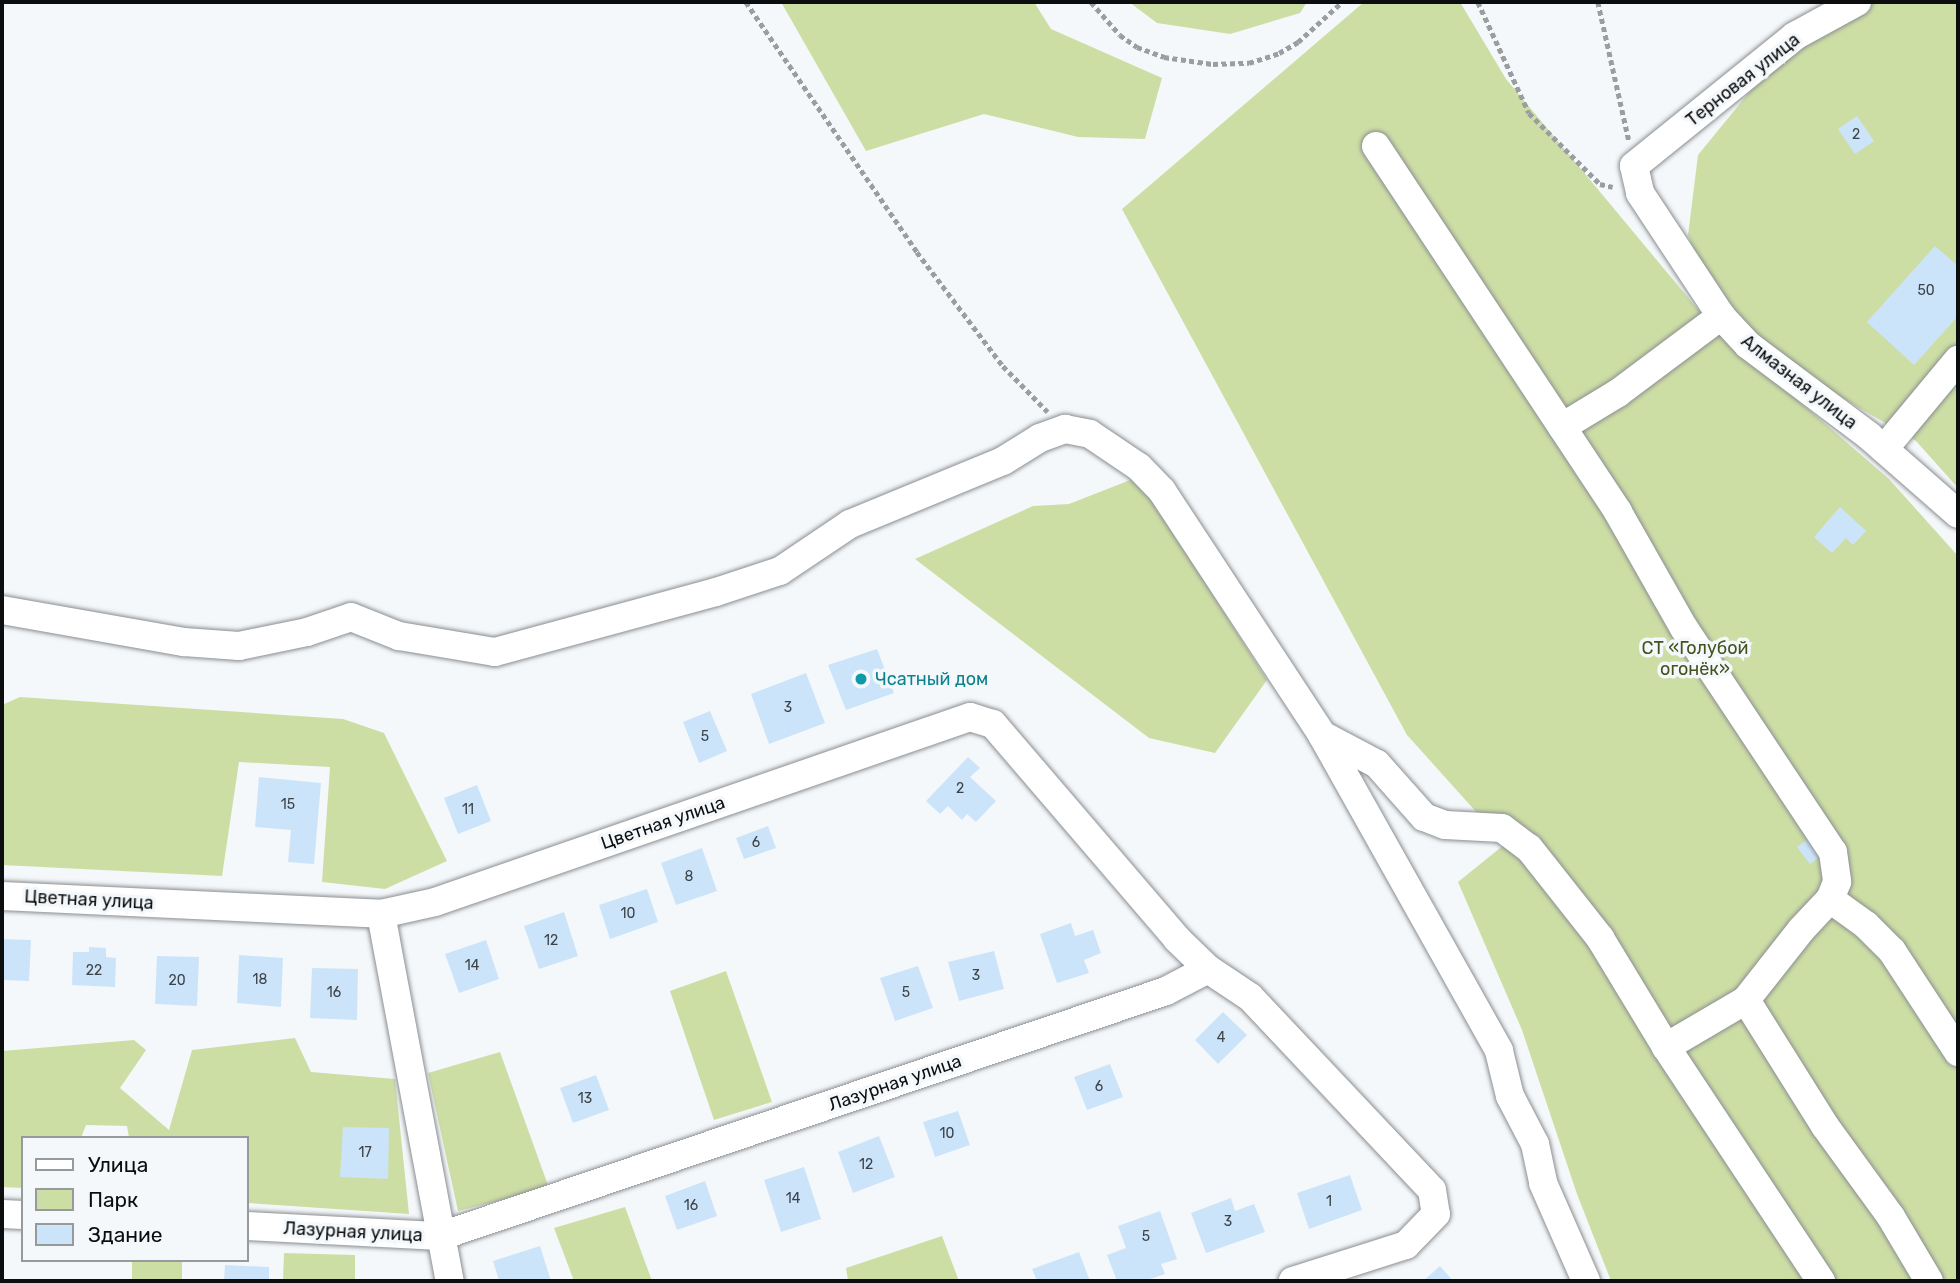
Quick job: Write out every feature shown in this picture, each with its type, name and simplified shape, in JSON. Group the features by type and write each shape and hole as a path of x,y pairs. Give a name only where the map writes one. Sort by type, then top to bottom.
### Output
{"street":[{"name":"Терновая улица","path":"1637,180 1795,36 1857,2"},
{"path":"1377,146 1618,512 1684,628 1833,852 1836,881 1830,899 1801,930 1746,1000 1666,1047"},
{"name":"Алмазная улица","path":"1637,180 1721,316 1748,345 1884,449 1958,513"},
{"path":"1562,427 1618,393 1721,316"},
{"path":"1884,449 1958,360"},
{"path":"2,610 184,642 239,646 307,632 351,617 399,636 495,652 703,596 780,571 850,524 1003,461 1040,438 1065,429 1090,434 1139,467 1162,491 1322,735 1499,1051 1510,1096 1535,1144 1543,1183 1586,1281"},
{"name":"Цветная улица","path":"2,896 381,914 448,898 970,717 993,724 1177,939 1209,969"},
{"path":"1322,735 1377,764 1424,817 1445,825 1502,828 1529,848 1600,938 1666,1047 1821,1281"},
{"path":"1830,899 1866,925 1892,951 1958,1052"},
{"path":"381,914 450,1281"},
{"path":"1209,969 1250,997 1432,1190 1436,1214 1406,1245 1293,1281"},
{"name":"Лазурная улица","path":"248,1226 441,1236 1166,991 1209,969"},
{"path":"1746,1000 1825,1126 1891,1217 1928,1281"},
{"path":"2,1214 21,1215"}],"path":[{"path":"746,2 917,252 1003,366 1065,429"},
{"path":"1091,2 1119,35 1137,47 1164,57 1213,64 1249,63 1279,53 1298,42 1342,2"},
{"path":"1478,2 1529,113 1600,184 1637,180 1598,2"}],"green space":[{"path":"781,2 1034,2 1051,29 1162,78 1145,139 1078,137 984,114 866,151"},
{"path":"1129,2 1307,2 1300,13 1230,34 1157,23"},
{"name":"СТ «Голубой огонёк»","path":"1364,2 1460,2 1506,79 1710,324 1889,479 1958,556 1958,1281 1611,1281 1577,1194 1522,1030 1458,882 1505,844 1407,735 1122,209"},
{"path":"1858,2 1958,2 1958,488 1916,441 1781,362 1707,283 1688,235 1698,155 1795,36"},
{"path":"1138,477 1267,680 1215,753 1149,738 915,559 1033,506 1069,504"},
{"path":"20,697 343,719 384,733 447,861 385,889 322,882 330,767 239,762 222,876 2,865 2,705"},
{"path":"726,971 772,1102 714,1120 670,991"},
{"path":"295,1038 311,1072 395,1079 409,1214 248,1203 248,1136 129,1136 127,1126 86,1125 82,1136 21,1136 21,1188 2,1187 2,1051 134,1040 146,1050 120,1088 169,1130 192,1050"},
{"path":"500,1052 549,1188 458,1211 428,1073"},
{"path":"625,1207 652,1281 574,1281 554,1228"},
{"path":"942,1236 959,1281 848,1281 846,1268"},
{"path":"284,1253 355,1255 355,1281 283,1281"},
{"path":"132,1262 182,1262 182,1281 132,1281"}],"building":[{"path":"1857,116 1874,141 1855,154 1838,129"},
{"path":"1935,246 1958,266 1958,316 1914,365 1867,322"},
{"path":"1840,507 1866,531 1853,545 1846,538 1832,553 1814,537"},
{"name":"Чсатный дом","path":"877,649 894,693 846,710 828,665"},
{"path":"806,673 825,723 769,744 751,694"},
{"path":"710,711 727,751 699,763 683,722"},
{"path":"968,757 980,768 970,777 996,801 976,822 967,814 962,820 948,806 940,814 926,801"},
{"path":"259,777 321,783 314,864 288,862 291,830 255,827"},
{"path":"477,785 491,821 458,834 444,798"},
{"path":"768,826 776,848 744,859 736,838"},
{"path":"1815,834 1827,851 1810,864 1797,847"},
{"path":"702,848 717,891 676,905 661,863"},
{"path":"647,889 658,922 610,939 599,905"},
{"path":"564,912 578,956 539,969 524,926"},
{"path":"1071,923 1075,936 1093,930 1101,953 1084,960 1089,973 1057,983 1040,934"},
{"path":"2,939 31,940 29,981 2,980"},
{"path":"486,940 499,979 459,993 445,954"},
{"path":"89,947 106,948 106,957 116,958 115,987 72,985 73,952 89,952"},
{"path":"994,951 1004,989 959,1001 948,962"},
{"path":"239,955 283,958 281,1007 237,1003"},
{"path":"157,956 199,957 197,1006 155,1004"},
{"path":"918,966 933,1008 895,1021 880,978"},
{"path":"312,968 358,969 357,1020 310,1018"},
{"path":"1223,1012 1247,1035 1218,1064 1195,1040"},
{"path":"1110,1064 1123,1097 1087,1110 1074,1077"},
{"path":"596,1075 609,1110 573,1123 560,1088"},
{"path":"958,1111 970,1145 935,1157 923,1122"},
{"path":"343,1127 389,1128 388,1179 340,1177"},
{"path":"879,1136 895,1177 853,1193 838,1152"},
{"path":"804,1167 821,1219 781,1232 764,1180"},
{"path":"1350,1175 1362,1210 1309,1229 1297,1193"},
{"path":"705,1181 717,1216 677,1230 665,1196"},
{"path":"1231,1198 1235,1211 1254,1204 1265,1232 1206,1253 1191,1213"},
{"path":"1160,1211 1177,1259 1161,1264 1165,1274 1144,1281 1117,1281 1107,1255 1126,1248 1118,1226"},
{"path":"540,1246 551,1281 499,1281 493,1261"},
{"path":"1079,1252 1090,1281 1037,1281 1032,1269"},
{"path":"225,1265 269,1267 269,1281 224,1281"},
{"path":"1440,1266 1453,1281 1423,1281"}],"place":[{"name":"Чсатный дом","path":"861,679"}]}
